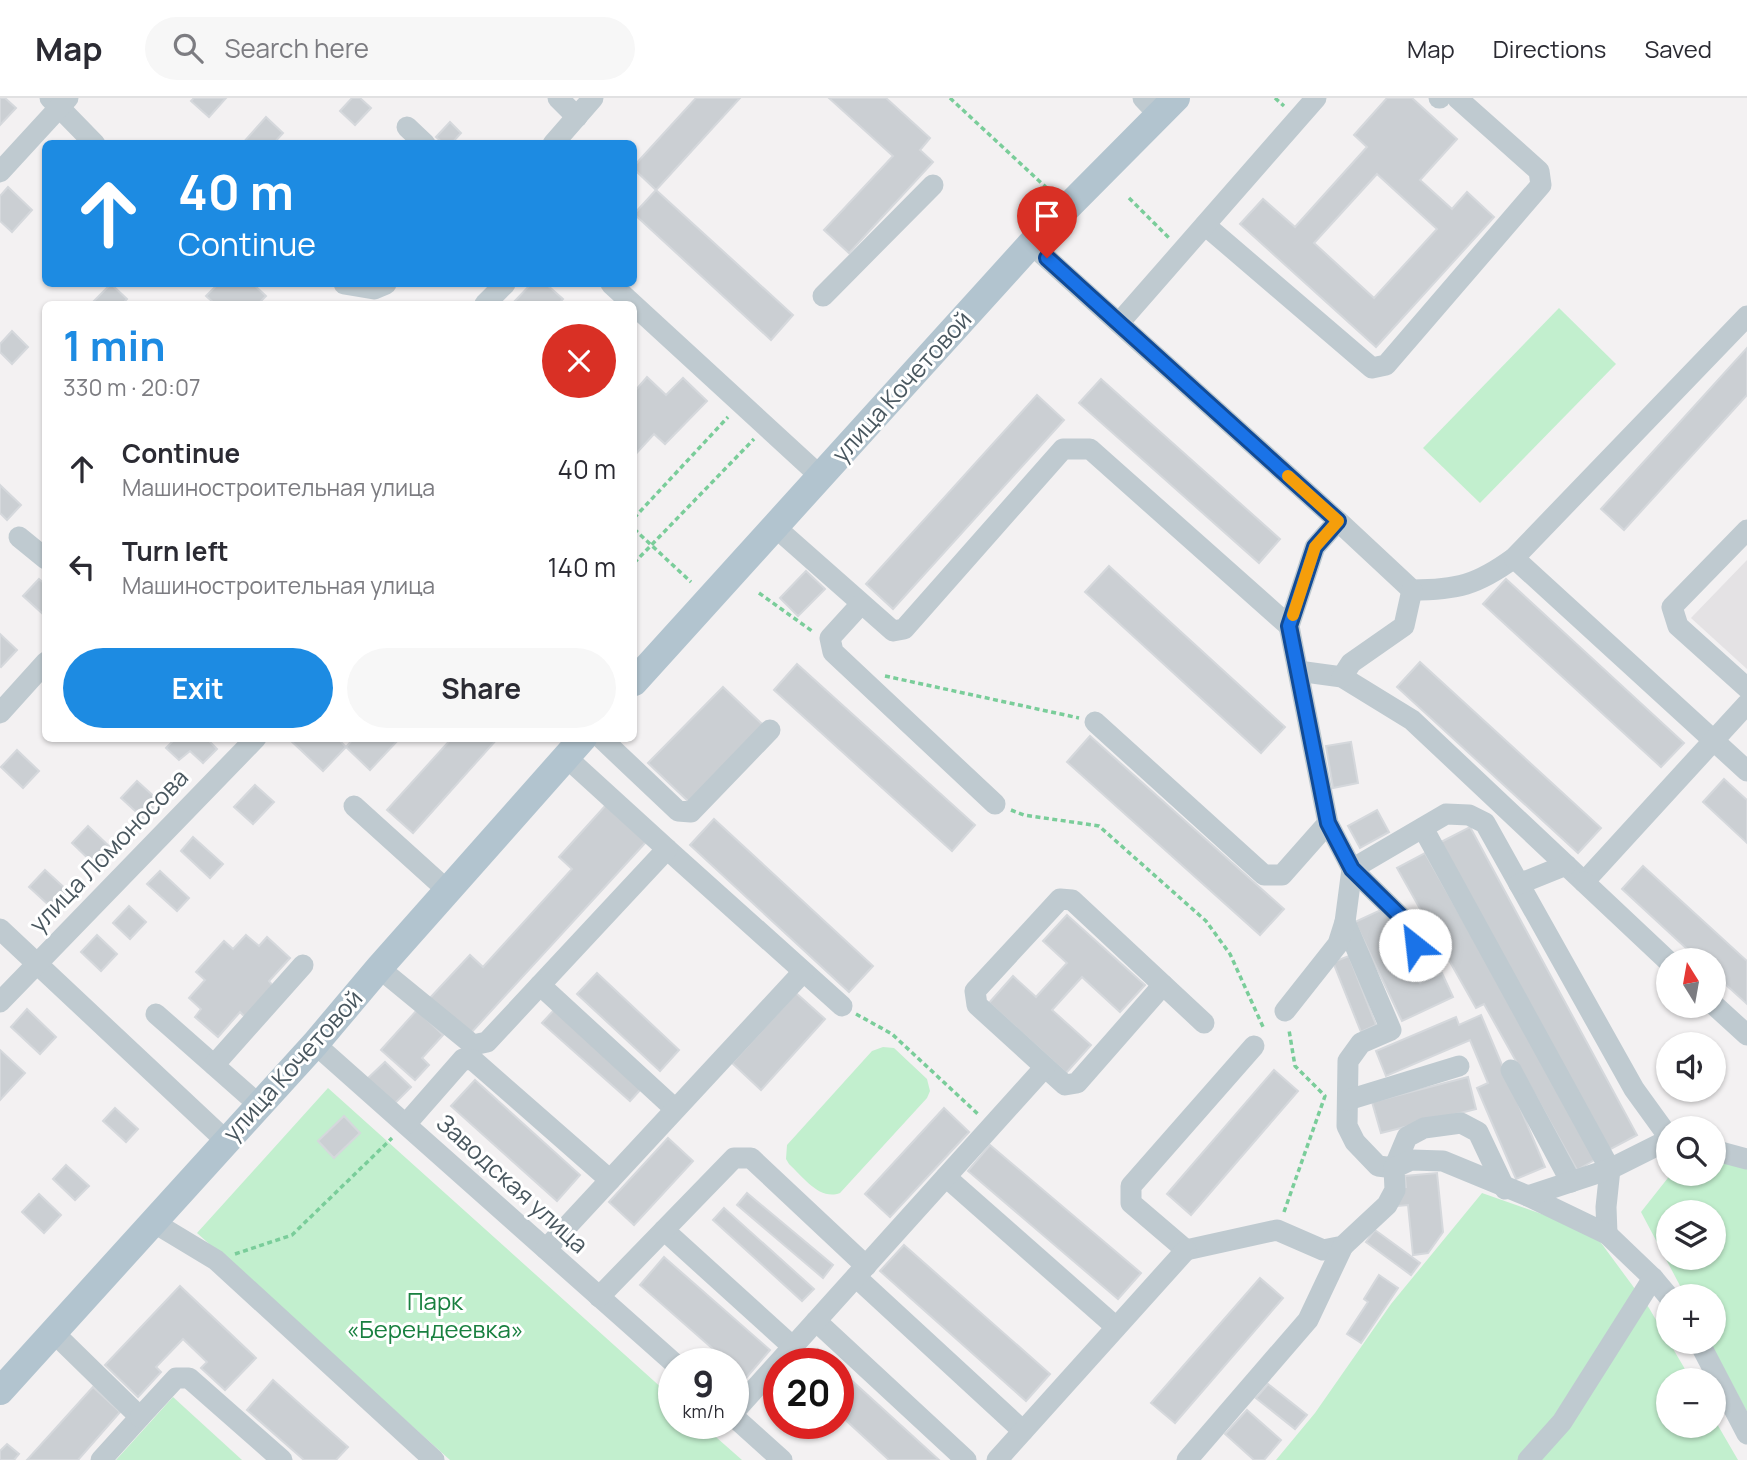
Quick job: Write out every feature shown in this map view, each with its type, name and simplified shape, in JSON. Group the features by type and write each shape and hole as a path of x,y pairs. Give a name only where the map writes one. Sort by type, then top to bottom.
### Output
{"main road":[{"name":"улица Кочетовой","path":"637,678 1160,104"},
{"name":"улица Кочетовой","path":"0,1391 315,1044 578,744"}],"street":[{"path":"558,98 577,117"},
{"path":"557,140 593,98"},
{"path":"1119,323 1317,98"},
{"path":"1205,225 1372,368 1385,365 1541,185 1539,171 1457,98"},
{"path":"0,172 59,101 92,140"},
{"path":"407,127 421,140"},
{"path":"822,296 933,185"},
{"path":"1031,244 1412,590 1448,590 1491,575 1514,558 1747,316"},
{"path":"488,301 502,287"},
{"path":"614,287 630,301"},
{"path":"637,308 820,476"},
{"path":"774,526 892,631 904,629 1063,449 1090,449 1289,626"},
{"path":"1338,521 1315,547 1289,626 1328,823 1352,869 1405,921 1425,969"},
{"path":"1747,530 1672,607 1678,626 1747,688"},
{"path":"19,537 42,556"},
{"path":"1514,558 1747,771"},
{"path":"1342,677 1351,663 1404,625 1412,590"},
{"path":"861,604 830,638 833,652 995,804"},
{"path":"0,713 8,689 42,666"},
{"path":"1298,671 1342,677 1412,720 1656,950"},
{"path":"1584,882 1747,704"},
{"path":"1095,722 1264,875 1282,875 1328,823"},
{"path":"578,744 678,811 691,812 770,730"},
{"name":"улица Ломоносова","path":"0,1002 252,742"},
{"path":"578,744 667,849 842,1006"},
{"path":"354,806 448,891"},
{"path":"1352,869 1446,814 1469,815 1485,823 1634,1089 1656,1121"},
{"path":"1423,828 1610,1169 1606,1207 1607,1234"},
{"path":"379,968 473,1045 487,1042 667,849"},
{"path":"1519,884 1566,865"},
{"path":"1285,1011 1338,943 1345,922 1352,869"},
{"path":"1163,985 1077,1083 1065,1085 977,1004 975,991 1059,899 1072,900 1204,1023"},
{"path":"1345,922 1391,1030 1361,1042 1348,1061 1347,1126 1355,1142 1378,1166 1394,1168 1412,1160 1443,1161 1505,1189 1528,1196 1607,1234 1658,1284"},
{"path":"0,929 226,1140"},
{"path":"214,1065 303,965"},
{"path":"546,1249 803,972"},
{"path":"540,985 675,1110"},
{"path":"156,1014 259,1105"},
{"path":"1726,1016 1747,1035"},
{"name":"Заводская улица","path":"315,1044 658,1349"},
{"path":"1186,1250 1131,1203 1131,1186 1254,1046"},
{"path":"406,1125 463,1059 473,1060 610,1180"},
{"path":"1348,1109 1459,1066"},
{"path":"749,1397 1045,1067"},
{"path":"1511,1070 1571,1182"},
{"path":"1187,1460 1308,1320 1343,1247 1387,1205 1395,1190 1394,1168 1407,1137 1424,1128 1461,1123 1478,1132 1505,1189"},
{"path":"1528,1196 1610,1169 1656,1144"},
{"path":"1726,1153 1747,1159"},
{"path":"599,1297 734,1157 751,1158 1023,1431"},
{"path":"946,1177 1116,1327"},
{"path":"153,1222 216,1260 434,1460"},
{"path":"664,1230 793,1347"},
{"path":"997,1460 1186,1250 1277,1230 1323,1250 1343,1247"},
{"path":"1528,1460 1562,1422 1653,1278"},
{"path":"817,1321 966,1460"},
{"path":"53,1332 140,1417"},
{"path":"1705,1354 1747,1434"},
{"path":"101,1460 176,1378 189,1378 282,1460"},
{"path":"749,1430 782,1460"}],"path":[{"path":"950,98 1068,208"},
{"path":"1129,198 1182,251"},
{"path":"637,515 741,403"},
{"path":"637,560 767,427"},
{"path":"637,532 691,582"},
{"path":"759,593 831,645"},
{"path":"864,681 887,676 1095,722"},
{"path":"995,804 1024,815 1099,826 1206,921 1230,954 1266,1033 1285,1011"},
{"path":"842,1006 892,1034 991,1127"},
{"path":"1285,1011 1296,1066 1325,1096 1348,1109"},
{"path":"1277,1230 1325,1096"},
{"path":"216,1260 292,1236 406,1125"}],"shaded area":[{"path":"1747,560 1747,669 1691,618"}],"green space":[{"path":"1559,308 1616,364 1480,503 1423,448"},
{"path":"883,1047 894,1048 927,1079 930,1091 927,1098 840,1193 826,1194 812,1186 789,1164 786,1159 787,1145 872,1051"},
{"name":"Парк «Берендеевка»","path":"328,1088 658,1385 658,1439 718,1439 742,1460 450,1460 197,1233"},
{"path":"1726,1162 1747,1168 1747,1412 1716,1354 1726,1354 1726,1284 1679,1284 1672,1270 1726,1270 1726,1200 1656,1200 1656,1240 1641,1212 1662,1186 1726,1186"},
{"path":"1482,1193 1593,1232 1656,1320 1656,1354 1676,1354 1684,1368 1656,1368 1656,1438 1725,1438 1738,1460 1276,1460 1315,1413 1391,1304"},
{"path":"173,1397 242,1460 116,1460"}],"building":[{"path":"0,98 5,98 16,108 0,125"},
{"path":"194,98 226,98 209,117 191,101"},
{"path":"352,98 360,98 371,108 355,125 340,111"},
{"path":"696,98 740,98 656,190 637,172 637,163"},
{"path":"829,98 886,98 930,138 920,150 933,162 849,253 824,230 893,156"},
{"path":"1387,98 1412,98 1457,139 1420,180 1452,209 1467,192 1494,217 1376,347 1240,224 1263,199 1295,227 1367,147 1354,135","holes":["1377,174 1437,229 1374,298 1314,243"]},
{"path":"266,117 283,133 277,140 246,140"},
{"path":"450,122 461,133 455,140 439,140 436,137"},
{"path":"8,187 32,210 12,232 0,221 0,196"},
{"path":"656,190 793,315 771,340 637,217 637,211"},
{"path":"108,287 114,287 127,299 125,301 94,301"},
{"path":"215,287 256,287 266,296 261,301 212,301 206,296"},
{"path":"528,287 549,287 563,299 561,301 515,301"},
{"path":"12,331 28,347 12,364 0,352 0,344"},
{"path":"1747,348 1747,395 1624,530 1601,509"},
{"path":"647,377 666,395 683,378 707,401 665,444 654,434 637,453 637,389"},
{"path":"1101,379 1280,539 1259,563 1079,403"},
{"path":"1037,395 1064,420 893,609 866,584"},
{"path":"0,485 21,505 7,520 0,513"},
{"path":"1109,566 1285,727 1261,753 1085,592"},
{"path":"806,571 825,589 798,616 780,598"},
{"path":"39,579 42,582 42,613 23,596"},
{"path":"1506,579 1684,743 1661,767 1483,604"},
{"path":"0,634 17,650 1,667 0,666"},
{"path":"1420,662 1601,828 1578,853 1397,687"},
{"path":"797,664 975,825 952,851 774,690"},
{"path":"723,687 764,726 689,802 648,763"},
{"path":"1090,736 1284,909 1260,935 1067,762"},
{"path":"172,742 210,742 217,749 203,763 190,751 179,760 166,748"},
{"path":"292,742 341,742 346,747 323,771"},
{"path":"350,742 396,742 370,770 346,747"},
{"path":"448,742 494,742 413,833 387,810"},
{"path":"1351,742 1358,783 1333,788 1326,746"},
{"path":"17,750 39,771 23,788 1,767"},
{"path":"1724,779 1747,800 1747,843 1703,802"},
{"path":"137,781 159,801 143,818 121,798"},
{"path":"255,785 274,802 253,824 234,807"},
{"path":"606,805 646,842 469,1035 429,999 470,955 483,967 572,869 559,857"},
{"path":"1377,810 1389,832 1360,848 1348,826"},
{"path":"714,819 873,966 849,992 690,845"},
{"path":"88,826 112,849 96,866 72,843"},
{"path":"1470,827 1637,1135 1607,1151 1441,842"},
{"path":"193,837 223,864 210,878 181,851"},
{"path":"1425,853 1598,1158 1577,1170 1484,1004 1476,1008 1397,868"},
{"path":"1643,866 1747,961 1747,1004 1726,985 1726,948 1686,948 1622,889"},
{"path":"45,870 68,891 52,908 29,887"},
{"path":"160,871 189,898 177,911 147,884"},
{"path":"129,906 146,922 130,939 113,923"},
{"path":"1385,908 1420,983 1442,973 1453,997 1402,1021 1355,922"},
{"path":"1067,915 1145,985 1120,1012 1082,977 1052,1010 1091,1045 1066,1073 989,1003 1013,976 1036,997 1067,963 1043,941"},
{"path":"97,935 117,954 101,971 81,952"},
{"path":"246,935 259,946 267,937 290,958 269,981 273,986 245,1017 240,1012 218,1037 195,1017 201,1009 189,998 205,980 196,972 224,941 233,949"},
{"path":"1349,956 1376,1025 1361,1032 1333,962"},
{"path":"597,973 679,1050 660,1071 577,994"},
{"path":"796,993 825,1019 761,1090 732,1063"},
{"path":"27,1009 56,1037 40,1054 11,1027"},
{"path":"417,1010 443,1035 422,1058 429,1065 415,1080 381,1050"},
{"path":"554,1010 641,1089 630,1101 542,1023"},
{"path":"1481,1015 1545,1167 1516,1179 1477,1088 1488,1083 1470,1040 1386,1076 1376,1051 1456,1017 1459,1025"},
{"path":"0,1050 25,1073 0,1100"},
{"path":"385,1062 411,1087 393,1105 367,1079"},
{"path":"1274,1070 1298,1091 1191,1215 1167,1194"},
{"path":"1468,1077 1476,1109 1381,1133 1372,1102"},
{"path":"475,1080 580,1175 557,1201 451,1106"},
{"path":"115,1108 138,1129 126,1142 103,1121"},
{"path":"944,1108 969,1132 890,1217 865,1194"},
{"path":"344,1116 360,1133 334,1158 318,1141"},
{"path":"668,1138 693,1161 634,1225 609,1202"},
{"path":"990,1145 1141,1273 1118,1299 968,1171"},
{"path":"66,1165 89,1186 75,1200 53,1179"},
{"path":"1437,1173 1443,1232 1428,1253 1413,1255 1408,1205 1398,1206 1396,1188 1406,1187 1405,1176"},
{"path":"747,1193 833,1265 823,1278 737,1205"},
{"path":"39,1194 61,1215 44,1233 22,1212"},
{"path":"724,1208 814,1289 802,1301 713,1220"},
{"path":"1375,1230 1420,1263 1411,1275 1366,1242"},
{"path":"904,1245 1050,1374 1026,1401 880,1271"},
{"path":"664,1257 768,1348 763,1348 763,1358 749,1374 749,1348 712,1348 640,1285"},
{"path":"1379,1275 1398,1288 1361,1343 1347,1334 1368,1302 1364,1299"},
{"path":"1260,1278 1283,1298 1175,1423 1151,1403"},
{"path":"180,1286 256,1358 225,1390 201,1368 207,1362 183,1339 156,1367 161,1372 138,1397 105,1365"},
{"path":"273,1380 348,1447 336,1460 304,1460 247,1410"},
{"path":"854,1383 939,1460 889,1460 854,1428"},
{"path":"1268,1384 1307,1415 1295,1429 1256,1398"},
{"path":"93,1387 120,1412 78,1460 27,1460"},
{"path":"1247,1410 1281,1440 1264,1460 1254,1460 1225,1434"},
{"path":"7,1444 19,1454 14,1460 0,1460 0,1451"}],"slow traffic":[{"path":"1288,476 1338,521 1315,547 1293,615"}],"route":[{"path":"1047,258 1338,521 1315,547 1289,626 1328,823 1352,869 1405,921 1415,945"}]}
